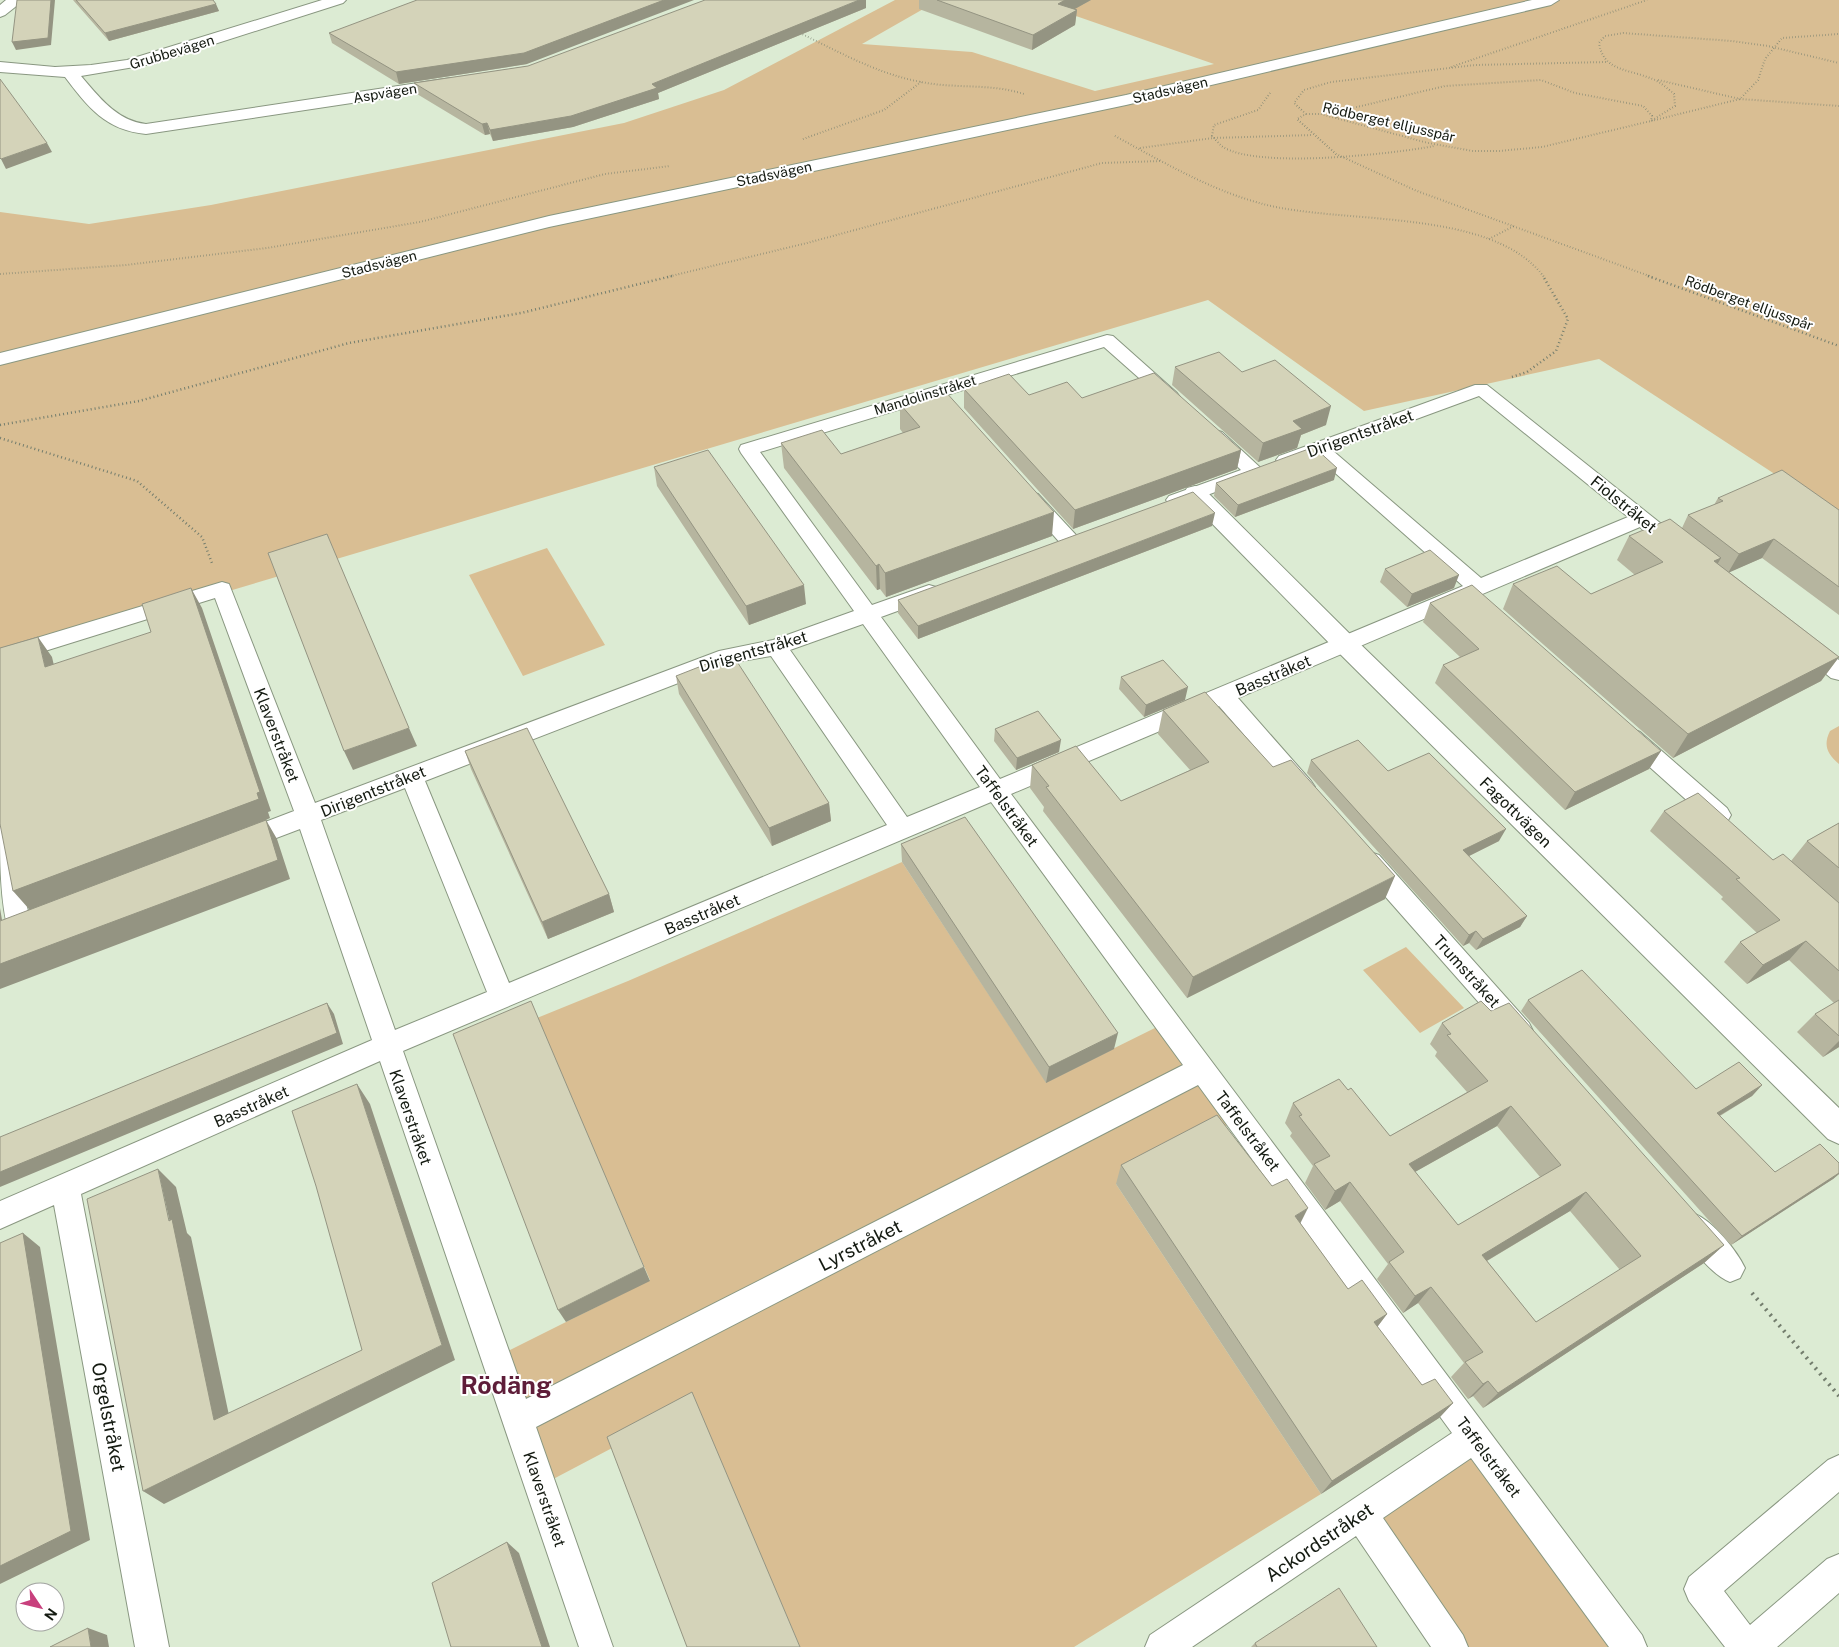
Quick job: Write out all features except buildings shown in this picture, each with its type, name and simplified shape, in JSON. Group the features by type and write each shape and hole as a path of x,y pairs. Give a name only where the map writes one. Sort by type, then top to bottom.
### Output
{"main road":[{"path":"0,12 16,0"},
{"name":"Grubbevägen","path":"0,67 71,74 118,68 146,61 338,0"},
{"name":"Stadsvägen","path":"0,360 549,222 1135,98 1551,0"},
{"name":"Aspvägen","path":"71,74 85,92 118,122 132,128 146,129 465,81"},
{"name":"Fagottvägen","path":"1195,493 1346,645 1839,1129"}],"lane":[{"name":"Mandolinstråket","path":"867,614 748,449 1107,340 1181,406"},
{"name":"Dirigentstråket","path":"1159,507 1481,389"},
{"name":"Fiolstråket","path":"1481,389 1689,556"},
{"path":"937,392 950,407"},
{"path":"1203,426 1255,472"},
{"path":"1318,448 1476,595"},
{"path":"1016,481 1069,540"},
{"name":"Basstråket","path":"0,1215 386,1046 1346,645 1476,595 1642,519"},
{"name":"Dirigentstråket","path":"226,847 727,656 776,648 949,584"},
{"path":"0,657 222,589"},
{"name":"Klaverstråket","path":"222,589 308,816 386,1046 596,1647"},
{"name":"Taffelstråket","path":"867,614 1630,1647"},
{"path":"1792,635 1839,672"},
{"path":"776,648 903,830"},
{"path":"1223,696 1322,808"},
{"path":"1616,724 1735,829"},
{"path":"411,775 502,998"},
{"path":"0,834 18,926"},
{"name":"Trumstråket","path":"1354,845 1532,1045"},
{"name":"Lyrstråket","path":"517,1420 1202,1070"},
{"name":"Orgelstråket","path":"65,1187 152,1647"},
{"path":"1678,1208 1730,1268"},
{"name":"Ackordstråket","path":"1162,1647 1474,1437"},
{"path":"1746,1647 1700,1589 1839,1471"},
{"path":"1361,1514 1451,1647"},
{"path":"1751,1647 1839,1571"}],"path":[{"path":"1313,83 1440,70 1484,57 1647,0"},
{"path":"796,32 866,66 921,82 1007,87 1030,96"},
{"path":"1606,62 1598,52 1599,43 1605,36 1623,33 1732,41 1772,47 1839,63"},
{"path":"1337,118 1336,112 1445,86 1541,80 1575,93 1643,106 1652,116 1651,121 1740,99 1758,80 1765,59 1772,47 1782,38 1839,34"},
{"name":"Rödberget elljusspår","path":"1440,70 1517,63 1606,62 1655,79 1674,94 1675,106 1651,121 1542,147 1473,151 1437,145 1322,114 1306,114 1297,119 1313,135 1343,157 1417,191 1839,346"},
{"path":"1655,79 1740,99 1839,106"},
{"path":"801,140 884,110 921,82"},
{"path":"1306,114 1294,103 1304,90 1331,82"},
{"path":"1271,92 1258,110 1214,125 1213,138 1221,146 1248,154 1292,157 1343,157 1399,153 1437,145"},
{"path":"1138,148 1213,138 1313,135"},
{"path":"1115,136 1204,184 1266,205 1293,211 1445,226 1488,239 1515,253 1540,272 1556,294 1568,319 1556,350 1527,372 1481,389"},
{"path":"0,425 139,401 349,343 521,313 807,243 1102,163 1161,161"},
{"path":"0,274 126,265 267,248 420,222 606,174 671,166"},
{"path":"1488,239 1515,226"},
{"path":"0,438 137,481 202,537 222,589"},
{"path":"1730,1268 1839,1396"}],"shaded area":[{"path":"895,0 925,0 925,8 862,44 972,52 1095,91 1214,64 1030,0 1839,0 1839,516 1599,359 1364,411 1208,300 0,659 0,212 89,224 211,205 624,123 724,90"},
{"path":"547,548 605,645 523,676 469,575"},
{"path":"1839,726 1839,764 1829,753 1827,741 1830,731"},
{"path":"902,862 1046,1082 1167,1022 1239,1119 1116,1184 1321,1494 1074,1647 800,1647 714,1445 614,1447 540,1486 496,1357 650,1280 537,1018 628,981"},
{"path":"1406,947 1464,1008 1420,1033 1363,970"},
{"path":"1474,1437 1630,1647 1451,1647 1361,1514"}],"district":[{"name":"Rödäng","path":"506,1385"}]}
